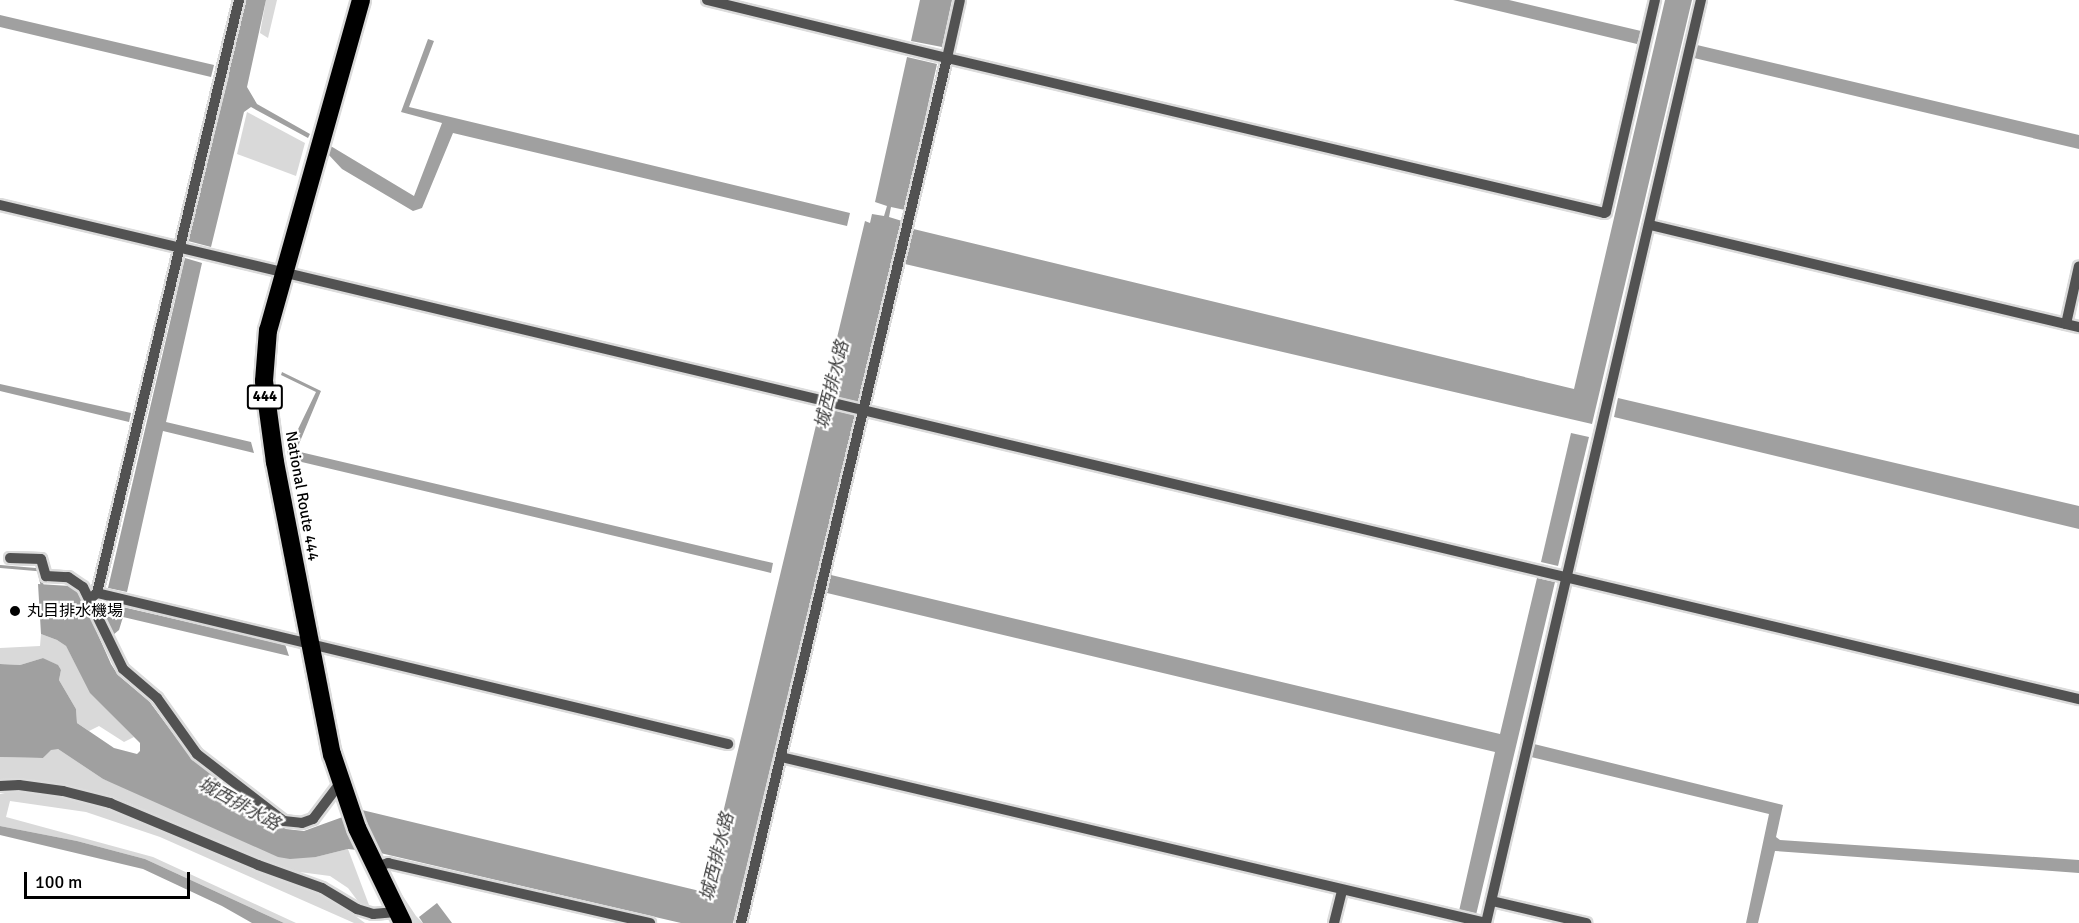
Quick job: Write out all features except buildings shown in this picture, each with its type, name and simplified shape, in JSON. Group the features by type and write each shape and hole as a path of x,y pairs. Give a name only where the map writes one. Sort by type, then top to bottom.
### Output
{"highway":[{"name":"National Route 444","path":"361,0 268,330 264,381 275,462 321,708 344,790 373,864 400,917"}],"street":[{"path":"94,596 239,0"},
{"path":"707,0 930,55 1604,213 1655,0"},
{"path":"741,923 861,409 909,224 960,0"},
{"path":"781,757 1486,923 1701,0"},
{"path":"0,205 2079,699"},
{"path":"1650,225 2079,327"},
{"path":"2066,324 2079,266"},
{"path":"10,558 41,559 46,576 68,577 94,596 123,669 157,698 197,754 284,821 302,823 313,819 344,790"},
{"path":"94,596 116,598 728,744"},
{"path":"0,786 19,785 63,791 110,803 258,866 322,888 357,909 373,914 400,917"},
{"path":"373,864 388,863 650,923"},
{"path":"1334,923 1342,890"},
{"path":"1492,901 1586,923"}],"shaded area":[{"path":"266,0 277,0 268,38 260,33"},
{"path":"247,112 305,143 296,176 237,154"},
{"path":"41,634 66,646 91,693 134,737 124,742 99,726 89,731 77,723 76,709 59,680 61,670 57,665 43,658 20,665 0,664 0,648 40,646"},
{"path":"51,749 58,749 103,779 316,857 348,849 369,905 360,904 348,888 330,876 284,870 124,801 42,782 0,780 0,757 43,758"},
{"path":"15,791 42,793 98,805 269,875 325,894 365,923 354,923 160,837 86,812 10,801 6,817 153,857 296,923 284,923 145,859 77,841 0,826 0,794"},
{"path":"389,875 416,916 423,923 413,923"}],"water":[{"path":"245,0 266,0 247,87 257,104 310,134 308,138 251,107 244,112 211,247 188,241"},
{"path":"920,0 952,0 942,47 911,41"},
{"path":"1453,0 1509,0 1641,31 1637,44"},
{"name":"城西排水路","path":"1665,0 1692,0 1592,424 892,261 733,923 681,923 376,852 348,849 316,857 290,859 278,857 103,779 58,749 51,750 43,758 0,757 0,664 20,665 43,658 58,665 61,670 59,680 76,709 77,723 114,748 137,754 140,751 140,743 90,693 66,646 41,634 38,584 70,586 80,594 118,675 149,701 190,756 286,829 304,831 362,810 704,892 865,221 870,223 872,214 884,216 887,206 875,202 907,57 937,64 905,210 891,207 889,217 902,221 901,226 1574,389"},
{"path":"0,15 214,65 211,77 0,27"},
{"path":"428,39 434,41 409,107 850,213 847,226 453,133 422,208 413,211 342,169 327,153 329,145 414,196 442,123 401,112"},
{"path":"1697,45 2079,135 2079,149 1694,58"},
{"path":"185,258 202,263 166,422 251,442 254,453 163,431 127,592 108,588"},
{"path":"282,372 321,391 296,451 773,563 771,573 289,459 287,452 316,392 281,375"},
{"path":"0,384 131,413 129,422 0,391"},
{"path":"1618,398 2079,506 2079,529 1614,417"},
{"path":"1571,433 1589,437 1558,566 1541,562"},
{"path":"831,575 1500,734 1537,578 1555,582 1476,915 1459,911 1495,752 827,593"},
{"path":"105,603 285,644 289,656 123,617 119,630 113,635 102,613"},
{"path":"1534,744 1783,805 1776,837 1780,840 2079,860 2079,873 1775,851 1758,923 1746,923 1769,814 1531,757"},
{"path":"0,826 77,841 145,859 284,923 252,923 222,906 143,869 0,835"},
{"path":"437,903 452,923 423,923 419,917"}],"waterway":[{"path":"0,566 38,569 42,586"}],"place":[{"name":"丸目排水機場","path":"15,611"}]}
